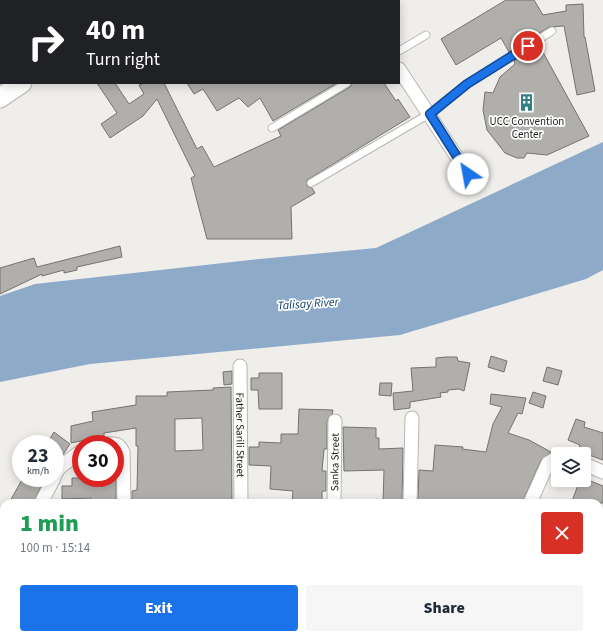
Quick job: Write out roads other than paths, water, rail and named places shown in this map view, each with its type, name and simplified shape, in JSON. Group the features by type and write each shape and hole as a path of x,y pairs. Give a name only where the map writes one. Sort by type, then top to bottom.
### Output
{"main road":[{"path":"0,98 21,84"}],"street":[{"path":"400,70 468,174"},
{"name":"Father Sarili Street","path":"240,366 241,499"},
{"path":"410,499 412,418"},
{"name":"Sanka Street","path":"334,499 335,421"},
{"path":"532,499 548,463 551,461"},
{"path":"591,467 603,472"},
{"path":"43,499 49,487"},
{"path":"124,487 124,499"}],"lane":[{"path":"311,183 430,114 467,84 552,31"},
{"path":"400,50 426,35"},
{"path":"272,128 345,84"}],"water":[{"name":"Talisay River","path":"603,142 603,270 586,279 400,335 90,364 0,382 0,296 35,284 250,260 376,248"}],"place":[{"name":"UCC Convention Center","path":"527,103"}]}
